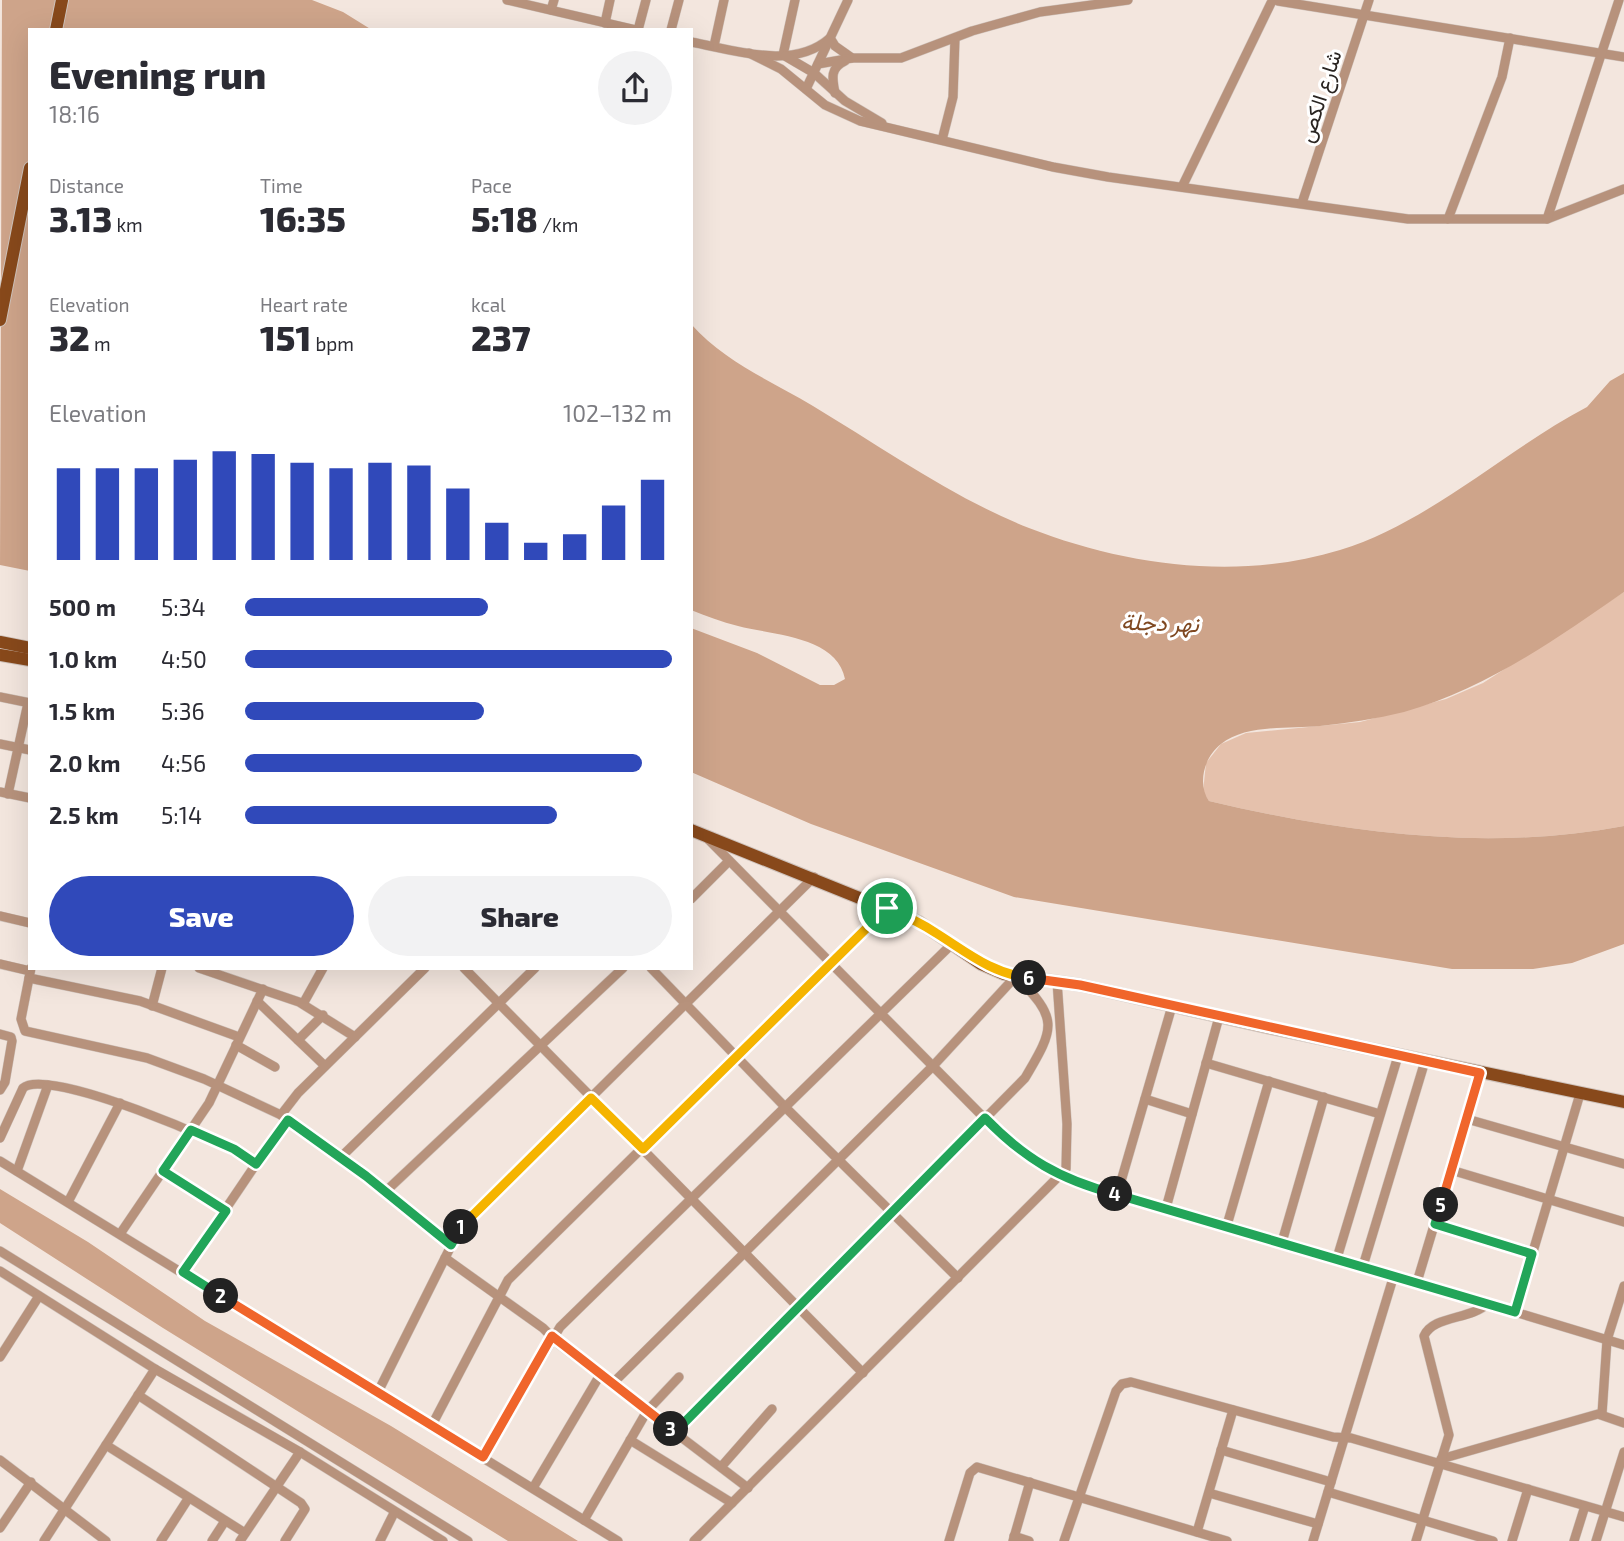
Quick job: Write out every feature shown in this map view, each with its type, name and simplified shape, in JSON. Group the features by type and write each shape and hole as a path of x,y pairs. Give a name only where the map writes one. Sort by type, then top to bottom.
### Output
{"main road":[{"path":"56,28 62,0"},
{"path":"0,320 28,178"},
{"path":"0,642 28,648"},
{"path":"0,655 28,660"},
{"path":"693,831 814,877 919,922 981,964 1016,976 1057,981 1398,1056 1624,1102"}],"street":[{"path":"507,0 628,28"},
{"path":"551,10 554,0"},
{"path":"604,23 610,0"},
{"path":"638,28 646,0"},
{"path":"672,28 679,0"},
{"path":"714,46 724,0"},
{"path":"783,55 795,0"},
{"path":"806,89 848,0"},
{"path":"816,68 852,58 901,58 1040,12 1128,0"},
{"name":"شارع الكص","path":"1302,203 1369,0"},
{"path":"1548,219 1619,0"},
{"path":"1182,187 1272,1 1624,57"},
{"path":"693,42 749,53 783,55 817,49 830,38"},
{"path":"830,38 835,46 852,58"},
{"path":"942,140 953,97 955,38"},
{"path":"1448,219 1502,76 1510,38"},
{"path":"749,53 781,69 834,109 860,121 1053,167 1408,219 1548,219 1624,189"},
{"path":"783,55 816,68 835,94 890,127"},
{"path":"835,94 832,75 835,67 852,58"},
{"path":"0,697 28,703"},
{"path":"28,707 4,793 28,798"},
{"path":"0,744 28,750"},
{"path":"704,835 1026,1157 1062,1176 1117,1195 1282,1241 1624,1345"},
{"path":"693,897 729,861"},
{"path":"378,1392 451,1245 469,1218 814,877"},
{"path":"432,1425 499,1296 515,1272 887,908"},
{"path":"0,916 28,923"},
{"path":"483,1457 552,1336 953,944"},
{"path":"0,964 152,1006 237,1041 275,1066"},
{"path":"152,1006 161,970"},
{"path":"205,970 303,1004 323,1014 355,1037"},
{"path":"303,1004 322,970"},
{"path":"183,1272 226,1211 284,1117 326,1066 423,970"},
{"path":"466,970 863,1373"},
{"path":"341,1157 533,970"},
{"path":"385,1192 621,970"},
{"path":"653,970 786,1108 958,1278"},
{"path":"23,1028 21,1019 30,972"},
{"path":"612,1384 933,1066 1016,976 1047,1011 1048,1030 1025,1078 675,1432"},
{"path":"694,1541 1062,1176 1068,1158 1057,981"},
{"path":"120,1234 209,1103 263,989"},
{"path":"257,1002 326,1066"},
{"path":"1117,1195 1172,1006"},
{"path":"298,1040 323,1014"},
{"path":"1166,1208 1219,1017"},
{"path":"0,1090 5,1082 11,1038 23,1028"},
{"path":"23,1028 147,1058 216,1085 284,1117 341,1157 451,1245"},
{"path":"0,1034 11,1038"},
{"path":"1337,1258 1398,1056"},
{"path":"1363,1266 1425,1061"},
{"path":"1206,1062 1380,1114"},
{"path":"1417,1282 1480,1073"},
{"path":"1227,1225 1269,1081"},
{"path":"0,1138 23,1088 33,1082 120,1103 234,1149 256,1164"},
{"path":"17,1171 48,1085"},
{"path":"1515,1312 1580,1094"},
{"path":"1282,1241 1325,1097"},
{"path":"1145,1100 1192,1114"},
{"path":"68,1202 120,1103"},
{"path":"1467,1119 1624,1164"},
{"path":"0,1161 618,1541"},
{"path":"1451,1170 1624,1222"},
{"path":"163,1171 226,1211"},
{"path":"1435,1224 1532,1254"},
{"path":"0,1251 468,1541"},
{"path":"445,1258 552,1336 748,1488"},
{"path":"1,1274 155,1369 300,1452 394,1513 443,1541"},
{"path":"1313,1541 1394,1275"},
{"path":"1602,1414 1607,1340 1624,1286"},
{"path":"0,1357 39,1296"},
{"path":"1416,1541 1449,1428 1424,1336 1429,1328 1476,1312 1488,1303"},
{"path":"44,1541 155,1369"},
{"path":"533,1488 600,1375"},
{"path":"584,1520 647,1411 679,1377"},
{"path":"200,1395 206,1380"},
{"path":"1064,1541 1111,1404 1122,1384 1131,1382 1333,1437 1345,1437 1441,1462 1624,1517"},
{"path":"138,1395 301,1503 306,1509 285,1541"},
{"path":"721,1467 772,1409"},
{"path":"1197,1532 1233,1410"},
{"path":"1441,1462 1602,1414 1624,1423"},
{"path":"630,1440 732,1503"},
{"path":"106,1445 225,1521 243,1537 274,1487 300,1452"},
{"path":"1221,1450 1331,1482"},
{"path":"1596,1541 1624,1452"},
{"path":"1,1464 31,1482 106,1541"},
{"path":"949,1541 972,1469 979,1467 1227,1541"},
{"path":"0,1528 31,1482"},
{"path":"1030,1482 1014,1539 1030,1541"},
{"path":"1512,1541 1528,1489"},
{"path":"1328,1492 1493,1541"},
{"path":"1209,1493 1318,1524"},
{"path":"161,1541 188,1499"},
{"path":"1574,1541 1584,1506"},
{"path":"380,1541 394,1513"},
{"path":"212,1541 225,1521"}],"shaded area":[{"path":"1624,592 1624,826 1520,838 1416,835 1364,830 1260,812 1209,801 1203,792 1206,763 1221,744 1246,733 1360,722 1446,699 1483,683"}],"water":[{"path":"2,0 312,0 343,12 369,28 28,28 28,571 0,565"},
{"name":"نهر دجلة","path":"693,326 719,350 749,370 919,472 1001,516 1066,541 1104,552 1183,565 1223,567 1302,560 1373,538 1436,504 1556,424 1587,407 1610,381 1624,373 1624,592 1572,628 1491,677 1434,702 1372,719 1320,726 1255,730 1231,738 1210,756 1204,771 1203,787 1209,801 1312,822 1416,835 1520,838 1624,826 1624,944 1572,963 1533,969 1452,969 1014,897 811,824 693,773 693,629 757,653 820,685 834,685 845,679 840,665 830,654 817,646 785,635 714,619 693,611"},
{"path":"0,1189 88,1242 205,1321 391,1426 578,1541 508,1541 163,1328 0,1223"}],"route":[{"path":"887,908 919,922 981,964 1004,974 1080,985 1480,1073 1435,1224 1532,1254 1515,1312 1214,1221 1087,1186 1026,1157 985,1118 675,1432 560,1345 552,1336 483,1457 183,1272 226,1211 163,1171 191,1130 234,1149 256,1164 288,1120 366,1176 451,1245 469,1218 591,1098 643,1149 887,908"}]}
